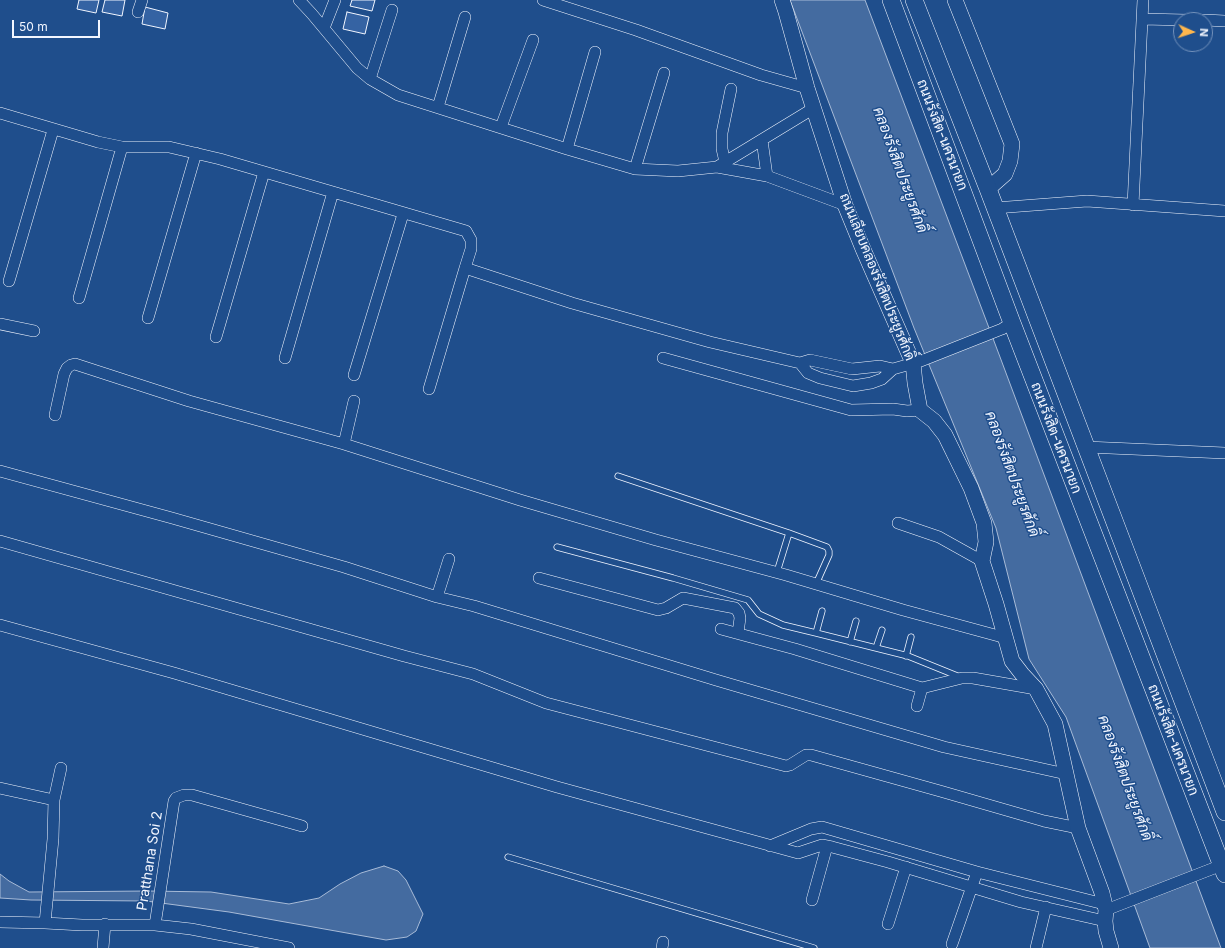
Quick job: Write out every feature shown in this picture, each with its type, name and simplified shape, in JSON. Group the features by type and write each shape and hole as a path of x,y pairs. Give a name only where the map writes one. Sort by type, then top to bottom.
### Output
{"main road":[{"name":"ถนนรังสิต-นครนายก","path":"891,0 1007,326 1220,870"},
{"name":"ถนนรังสิต-นครนายก","path":"914,0 988,189 1225,812"}],"street":[{"path":"138,12 142,0"},
{"path":"299,0 357,68 370,79 398,95 635,169 678,171 721,165 767,176 846,205"},
{"path":"324,28 335,0"},
{"path":"543,0 636,30 761,75 807,88"},
{"name":"ถนนเลียบคลองรังสิตประยูรศักดิ์","path":"782,0 807,88 846,205 863,249 917,362 915,383 920,410"},
{"path":"956,0 1012,144 1010,161 1005,174 988,189"},
{"path":"1133,205 1143,0"},
{"path":"370,79 392,10"},
{"path":"438,107 465,17"},
{"path":"1142,19 1173,20"},
{"path":"1213,20 1225,21"},
{"path":"501,127 533,40"},
{"path":"567,149 594,52"},
{"path":"635,169 664,73"},
{"path":"721,165 722,133 731,89"},
{"path":"721,165 814,108"},
{"path":"0,113 53,130 122,147 169,147 196,153 466,231 471,240 471,248 429,389"},
{"path":"9,281 53,130"},
{"path":"762,140 767,176"},
{"path":"79,298 122,147"},
{"path":"148,318 196,153"},
{"path":"216,337 264,172"},
{"path":"285,358 333,192"},
{"path":"995,208 1087,201 1225,211"},
{"path":"354,375 403,214"},
{"path":"466,268 572,303 710,342 800,363 810,360 852,369 880,366 892,369"},
{"path":"0,324 34,331"},
{"path":"800,363 808,373 820,378 853,386 871,383 882,379 892,369 917,362 1007,326"},
{"path":"663,358 851,410 920,410 934,421 944,435 971,488 984,523 986,542 982,561 1012,660 1022,674 1036,689 1055,724 1078,828 1102,893 1111,948"},
{"path":"55,415 64,374 67,368 75,364 189,401 344,444 528,502 656,540 777,572 903,610 1006,638"},
{"path":"344,444 354,401"},
{"path":"1086,447 1225,453"},
{"path":"0,471 336,565 437,597 474,606 716,680 944,747 1066,774"},
{"path":"898,523 939,537 982,561"},
{"path":"0,541 404,656 473,674 546,703 561,707 786,766 806,755 811,755 1044,821 1078,828"},
{"path":"437,597 449,559"},
{"path":"540,578 658,610 666,608 684,598 735,608 739,613 740,618 738,633"},
{"path":"0,625 182,675 557,787 770,846 798,853 822,845 827,846 906,867 971,888 1046,908 1105,912 1128,902 1220,870"},
{"path":"721,629 922,688 962,678 973,678 1036,689"},
{"path":"917,706 922,688"},
{"path":"45,923 54,800 61,768"},
{"path":"0,788 54,800"},
{"name":"Pratthana Soi 2","path":"155,925 174,801 176,798 179,796 192,795 302,826"},
{"path":"770,846 811,829 822,827 977,872 1105,912"},
{"path":"812,900 827,846"},
{"path":"888,924 906,867"},
{"path":"952,944 977,872"},
{"path":"1036,948 1046,908"},
{"path":"0,922 82,925 155,925 191,929 289,948"},
{"path":"103,948 105,924"}],"lane":[{"path":"618,476 827,547 830,555 816,584"},
{"path":"777,572 789,534"},
{"path":"557,547 748,600 759,614 783,626 906,656 962,678"},
{"path":"816,633 822,610"},
{"path":"850,642 856,621"},
{"path":"876,648 882,630"},
{"path":"906,656 911,637"},
{"path":"508,857 814,948"}],"water":[{"name":"คลองรังสิตประยูรศักดิ์","path":"790,0 865,0 1221,948 1150,948 1066,717 1029,659 996,528 914,328"},
{"path":"384,866 398,871 406,880 423,914 416,931 407,937 386,940 229,912 146,901 31,900 0,898 0,874 9,881 29,892 211,892 289,904 319,898 340,884 361,873"}],"building":[{"path":"79,0 99,0 96,13 77,9"},
{"path":"105,0 125,0 122,16 102,12"},
{"path":"352,0 375,0 372,11 350,6"},
{"path":"145,7 168,13 165,29 142,24"},
{"path":"347,12 369,17 365,34 343,29"}]}
